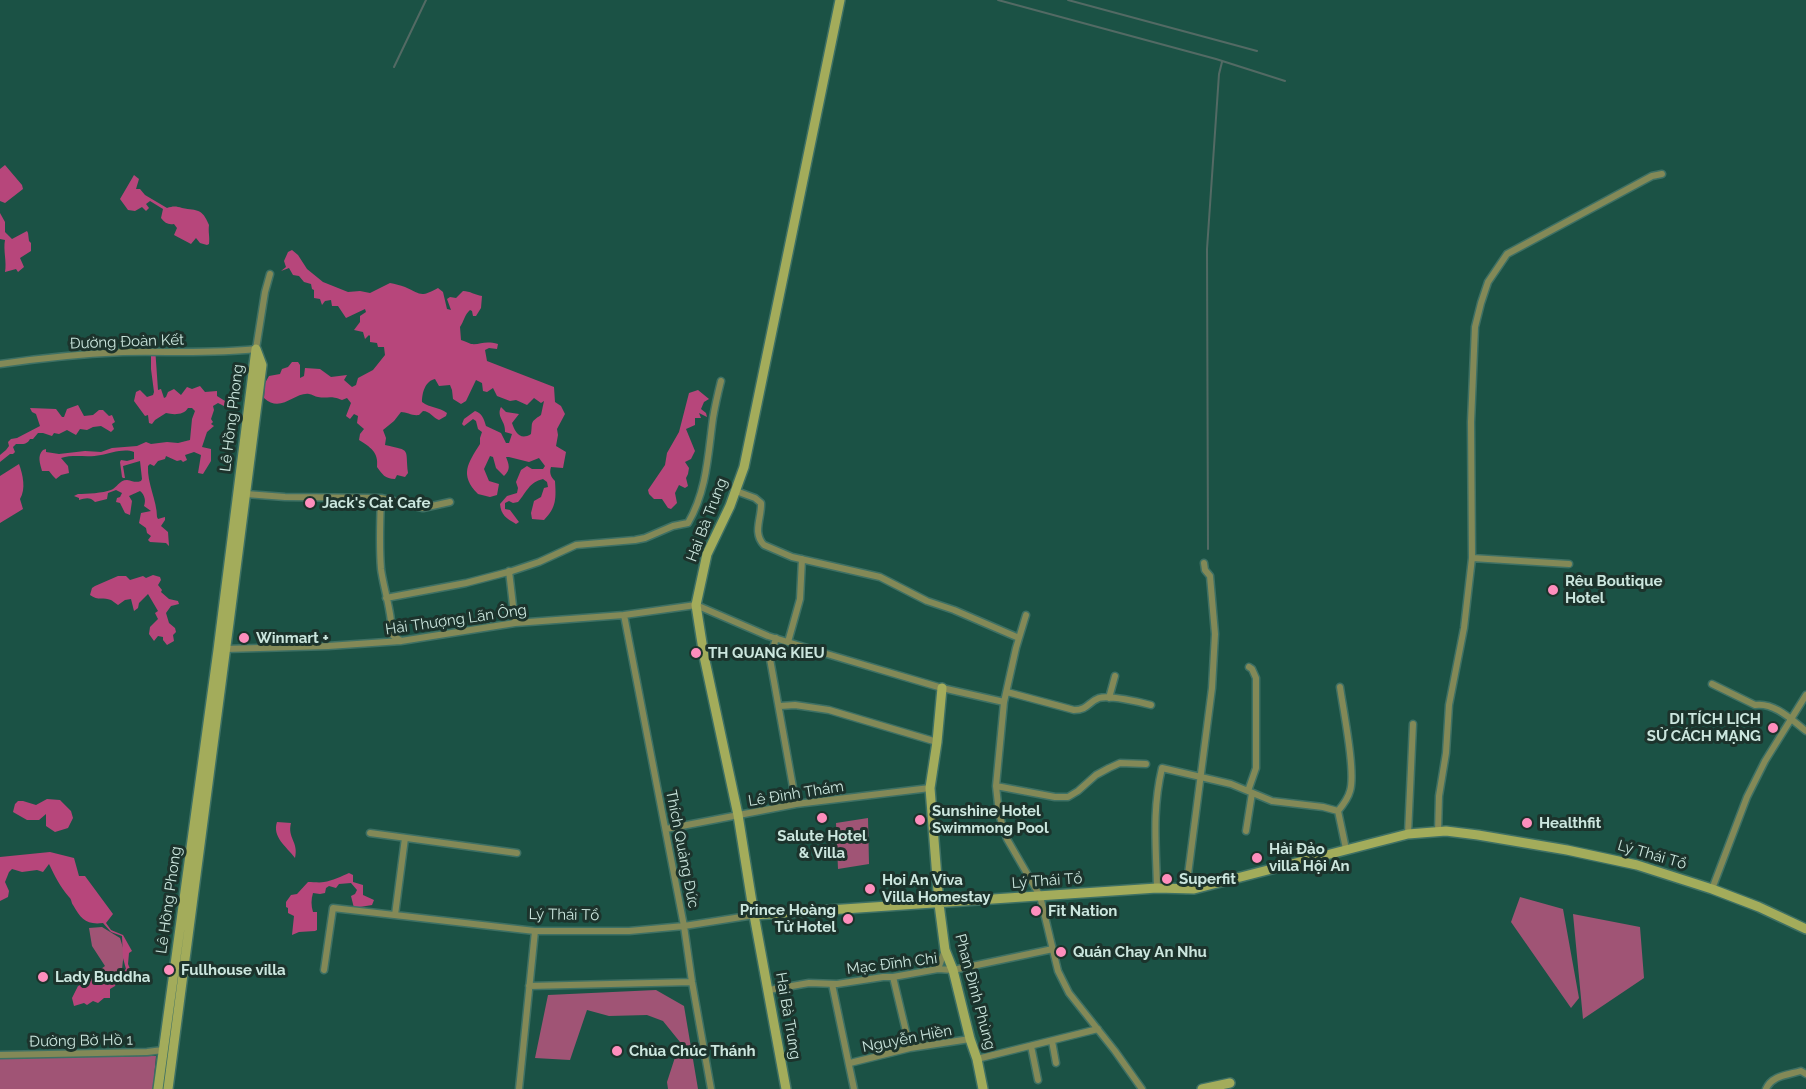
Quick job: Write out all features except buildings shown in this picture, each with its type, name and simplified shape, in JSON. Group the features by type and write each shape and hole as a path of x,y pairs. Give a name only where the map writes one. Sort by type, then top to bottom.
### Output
{"street":[{"name":"Hai Bà Trưng","path":"786,1089 738,815 704,656 696,605 707,554 736,491 744,467 840,0"},
{"path":"1438,832 1438,796 1446,753 1449,705 1464,628 1472,558 1470,461 1475,327 1488,282 1499,264 1513,250 1652,176 1662,174"},
{"path":"256,349 270,273"},
{"name":"Đường Đoàn Kết","path":"0,364 52,357 121,352 217,352 256,349"},
{"name":"Lê Hồng Phong","path":"158,1089 186,913 246,494 262,365 256,349"},
{"name":"Lê Hồng Phong","path":"222,650 256,349"},
{"path":"386,598 466,583 539,562 576,545 635,540 688,523 696,507 706,472 713,417 721,381"},
{"path":"736,491 755,498 761,503 758,533 761,542 792,557 880,577 927,601 954,610 1018,638"},
{"path":"246,494 285,497 381,498 423,508 450,502"},
{"path":"381,498 381,568 393,626 391,634 401,641"},
{"path":"1472,558 1569,564"},
{"path":"788,642 800,599 802,559"},
{"path":"1186,890 1212,688 1215,634 1210,576 1205,570 1204,563"},
{"path":"509,571 515,623"},
{"path":"696,605 788,642 942,688 1004,702"},
{"name":"Hải Thượng Lãn Ông","path":"222,650 401,641 515,623 624,615 696,605"},
{"name":"Thích Quảng Đức","path":"624,615 684,926 711,1089"},
{"path":"1026,615 1018,638 1004,702 996,786 999,814 1007,838 1040,896 1058,971 1069,993 1142,1089"},
{"path":"776,638 770,659 796,804"},
{"path":"1246,831 1250,792 1256,768 1256,678 1249,667"},
{"path":"1109,698 1115,676"},
{"path":"1712,684 1755,705 1768,706 1806,732"},
{"path":"1338,811 1346,801 1351,789 1351,770 1340,687"},
{"name":"Phan Đình Phùng","path":"942,688 930,788 939,904 945,950 953,970 970,1039 978,1059 983,1089"},
{"path":"1007,692 1074,711 1082,710 1097,698 1131,700 1150,705"},
{"path":"1712,889 1747,797 1765,761 1806,695"},
{"path":"780,706 795,705 829,710 937,742"},
{"path":"1408,834 1413,724"},
{"path":"996,786 1054,797 1068,797 1096,774 1120,763 1146,764"},
{"path":"1157,888 1155,814 1162,768 1231,784 1272,801 1338,811"},
{"name":"Lê Đình Thám","path":"666,829 796,804 930,788"},
{"path":"1338,811 1346,849"},
{"name":"Lý Thái Tổ","path":"324,970 333,908 535,931 629,931 684,926 754,915 1157,888 1186,890 1408,834 1438,832 1478,835 1579,852 1637,865 1712,889 1759,907 1806,929"},
{"path":"370,833 517,853"},
{"path":"395,915 405,838"},
{"name":"Lê Hồng Phong","path":"168,1089 186,913"},
{"path":"519,1089 535,931"},
{"name":"Mạc Đĩnh Chi","path":"769,990 809,983 832,984 938,969 953,970 1053,949"},
{"path":"938,969 945,950"},
{"path":"893,977 910,1048"},
{"path":"529,986 692,982"},
{"path":"832,984 854,1089"},
{"path":"978,1059 1098,1029"},
{"name":"Nguyễn Hiền","path":"850,1063 910,1048 970,1039"},
{"path":"1052,1041 1056,1063"},
{"path":"1031,1046 1038,1080"},
{"name":"Đường Bờ Hồ 1","path":"0,1055 163,1050"},
{"path":"1766,1089 1772,1079 1803,1072 1806,1064"},
{"path":"1202,1089 1230,1083"}],"shaded area":[{"path":"5,165 23,189 5,203 0,201 0,169"},
{"path":"134,175 139,179 136,189 140,189 145,195 167,208 176,207 202,213 209,225 209,244 200,243 196,238 191,244 174,235 177,228 174,224 168,224 161,218 163,209 150,201 146,204 149,208 146,211 142,207 135,211 128,210 120,199"},
{"path":"0,213 5,222 5,232 12,239 27,231 28,233 31,251 20,258 24,267 18,272 16,269 5,272 5,240 0,239"},
{"path":"292,250 307,269 323,282 348,292 370,293 390,283 421,294 438,288 443,292 447,309 451,310 447,299 456,298 463,291 482,296 481,308 476,316 473,316 470,310 460,327 461,340 471,344 489,342 498,344 497,349 485,350 487,361 554,387 555,402 561,406 565,414 557,429 556,446 566,452 563,468 551,467 551,475 555,481 555,497 551,511 544,520 532,519 531,513 534,501 541,497 544,488 548,487 547,482 543,479 531,485 518,502 505,503 505,509 510,510 519,522 516,524 505,516 500,504 507,496 517,493 516,482 521,470 527,466 532,469 543,469 545,466 539,458 529,462 506,457 509,467 504,476 496,468 493,457 490,456 484,469 489,481 499,484 497,495 490,497 478,494 469,481 467,469 480,444 482,432 473,419 464,426 462,424 464,419 475,411 482,417 486,426 501,433 506,443 509,443 512,434 505,432 500,414 501,407 506,412 519,414 512,423 516,432 521,436 527,436 531,434 532,423 541,415 544,401 541,403 534,398 527,405 516,400 510,401 497,396 493,388 487,392 483,391 482,383 476,380 466,401 461,404 453,399 450,385 439,386 435,379 432,380 425,388 422,402 444,411 447,413 446,416 439,420 425,411 419,415 401,412 383,430 386,438 385,445 400,448 407,455 408,473 405,477 397,475 395,479 382,474 377,467 375,454 359,440 364,429 357,423 358,416 354,414 350,419 346,416 351,403 347,398 342,400 303,394 276,404 264,398 265,383 269,376 280,374 282,369 288,367 292,362 298,362 300,365 300,378 304,376 305,368 320,369 331,377 347,375 344,380 352,387 356,385 358,378 373,370 385,355 384,347 378,347 377,343 370,342 369,335 365,339 363,332 354,330 360,322 360,316 366,312 365,309 346,318 338,306 332,306 331,300 325,301 322,305 320,299 314,298 311,284 293,275 289,268 281,271 286,267 284,261 288,252"},
{"path":"151,347 155,347 158,390 161,389 164,398 174,389 181,395 187,387 192,389 200,386 205,392 217,391 217,396 225,401 224,406 218,403 213,406 211,424 214,426 207,432 202,447 211,449 211,461 203,474 198,473 201,455 194,452 185,455 187,460 183,462 166,456 154,466 150,464 148,466 157,517 158,519 165,517 161,526 168,532 169,546 166,543 150,542 148,540 151,536 139,523 141,513 151,511 144,506 145,498 140,491 129,496 132,501 130,515 125,513 120,503 116,502 122,493 116,490 108,493 107,499 95,502 88,498 79,500 74,496 111,490 124,480 141,481 140,461 123,466 125,478 122,477 120,462 134,459 134,452 122,451 96,456 61,458 68,466 69,473 56,479 49,471 42,471 40,460 41,452 46,449 46,452 59,454 101,452 112,448 137,446 146,442 151,444 178,443 190,440 195,411 192,408 178,414 166,413 152,424 149,423 148,415 145,416 134,401 136,392 140,390 147,397 153,395 154,392"},
{"path":"698,390 709,399 704,402 701,409 707,417 699,413 701,418 695,418 695,425 686,429 695,451 691,459 685,462 689,468 686,478 688,486 685,488 679,485 675,493 677,503 671,509 662,499 654,499 648,490 665,465 667,453 679,432 689,393"},
{"path":"78,405 84,416 93,415 99,410 103,410 109,416 112,415 115,422 112,424 114,429 111,432 101,426 87,430 80,429 76,435 67,430 59,434 54,433 52,436 38,433 26,443 16,444 13,447 15,452 0,462 0,455 9,446 8,442 11,439 40,426 36,414 30,408 56,409 64,417 67,409"},
{"path":"19,464 23,482 20,499 23,509 0,523 0,476"},
{"path":"153,575 160,577 158,585 161,592 169,599 178,601 179,604 171,606 166,613 169,623 176,632 173,635 174,641 167,645 163,637 158,636 154,641 149,634 150,627 158,619 155,613 158,611 148,594 134,611 131,599 118,605 111,600 90,595 92,588 118,576 126,576 130,580"},
{"path":"47,799 60,800 71,811 73,818 68,828 55,832 46,826 46,814 39,820 27,820 13,812 18,801 36,805"},
{"path":"868,818 869,864 838,869 836,823"},
{"path":"277,822 291,823 290,833 296,848 295,858 278,837"},
{"path":"50,852 74,858 79,876 85,876 113,914 106,923 111,930 123,935 132,951 129,953 130,969 127,975 131,981 127,980 121,985 116,983 110,989 110,998 104,998 98,1003 93,1001 87,1005 84,1003 74,1006 72,998 78,986 92,980 105,982 112,980 126,969 122,936 111,932 103,923 88,922 82,917 49,864 43,872 37,870 22,872 12,869 5,882 9,891 8,897 0,901 0,857"},
{"path":"349,873 353,875 353,882 363,885 363,895 374,900 372,905 354,908 351,896 357,890 351,883 339,884 336,888 329,886 325,893 313,893 312,895 312,910 317,912 317,930 292,935 294,916 288,913 286,907 286,902 291,895 297,894 308,882 327,881"},
{"path":"1520,897 1563,909 1579,998 1571,1008 1511,922"},
{"path":"1573,914 1640,927 1644,978 1583,1019"},
{"path":"102,927 120,938 124,951 121,978 111,985 87,979 105,966 92,946 89,928"},
{"path":"656,990 684,1006 698,1089 668,1089 667,1082 680,1042 663,1021 647,1015 609,1016 587,1010 570,1060 535,1058 548,995"},
{"path":"156,1056 153,1089 0,1089 0,1058"}],"waterway":[{"path":"394,67 426,0"},
{"path":"998,0 1216,59 1285,81"},
{"path":"1068,0 1257,51"},
{"path":"1208,549 1207,249 1219,74 1222,62"}],"place":[{"name":"Jack's Cat Cafe","path":"310,503"},
{"name":"Rêu Boutique Hotel","path":"1553,590"},
{"name":"Winmart +","path":"244,638"},
{"name":"TH QUANG KIEU","path":"696,653"},
{"name":"DI TÍCH LỊCH SỬ CÁCH MẠNG","path":"1773,728"},
{"name":"Salute Hotel & Villa","path":"822,818"},
{"name":"Sunshine Hotel Swimmong Pool","path":"920,820"},
{"name":"Healthfit","path":"1527,823"},
{"name":"Hải Đảo villa Hội An","path":"1257,858"},
{"name":"Superfit","path":"1167,879"},
{"name":"Hoi An Viva Villa Homestay","path":"870,889"},
{"name":"Fit Nation","path":"1036,911"},
{"name":"Prince Hoàng Tử Hotel","path":"848,919"},
{"name":"Quán Chay An Nhu","path":"1061,952"},
{"name":"Fullhouse villa","path":"169,970"},
{"name":"Lady Buddha","path":"43,977"},
{"name":"Chùa Chúc Thánh","path":"617,1051"}]}
